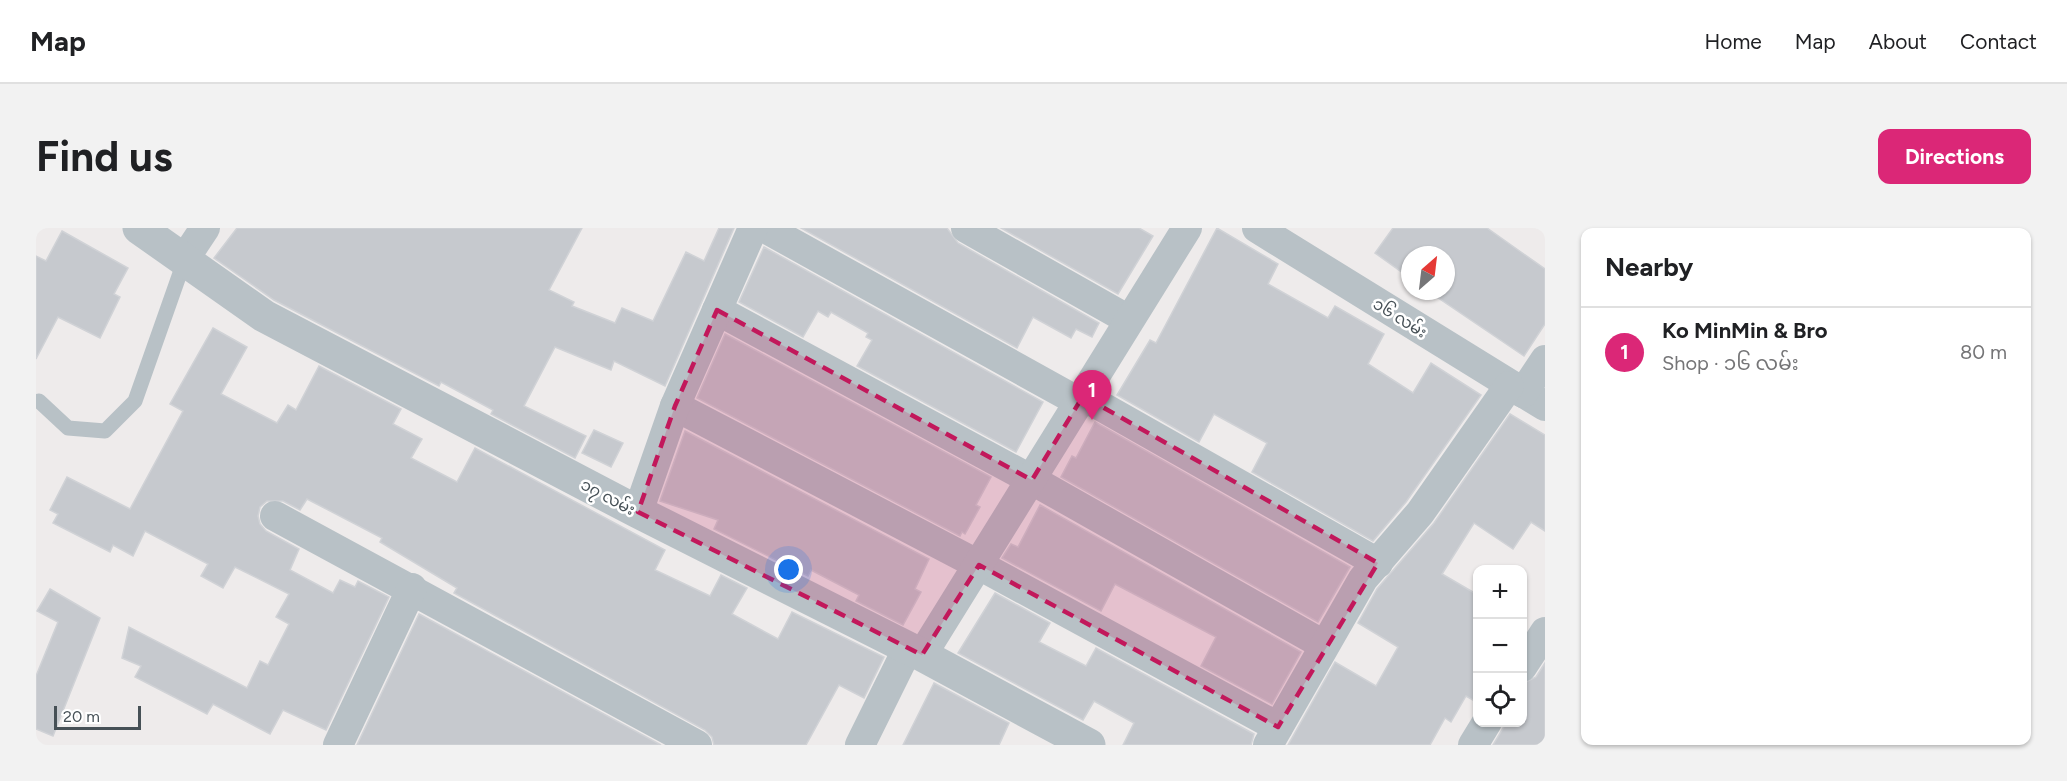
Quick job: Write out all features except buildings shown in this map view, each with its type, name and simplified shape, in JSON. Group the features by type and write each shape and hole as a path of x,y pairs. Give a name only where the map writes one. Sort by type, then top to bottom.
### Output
{"street":[{"name":"၁၇ လမ်း","path":"139,228 185,258 264,316 638,512 915,651 1089,745"},
{"path":"185,258 205,228"},
{"path":"638,512 675,406 753,228"},
{"path":"765,228 1378,563"},
{"path":"966,228 1129,320"},
{"name":"၁၆ လမ်း","path":"1257,228 1526,395"},
{"path":"860,745 915,651 980,565 1129,320 1178,231"},
{"path":"717,310 1032,480 1324,645"},
{"path":"675,406 980,565 1273,736 1363,579 1526,395 1545,360"},
{"path":"275,516 412,588 697,745"},
{"path":"338,745 412,588"},
{"path":"1527,659 1545,632"},
{"path":"1473,745 1484,727"}],"lane":[{"path":"39,401 68,428 105,431 135,400 185,258"}],"highlighted area":[{"path":"717,310 1032,480 1083,396 1378,563 1278,727 979,565 922,655 638,512 675,406"}],"place":[{"name":"Ko MinMin & Bro","path":"1092,420"}]}
